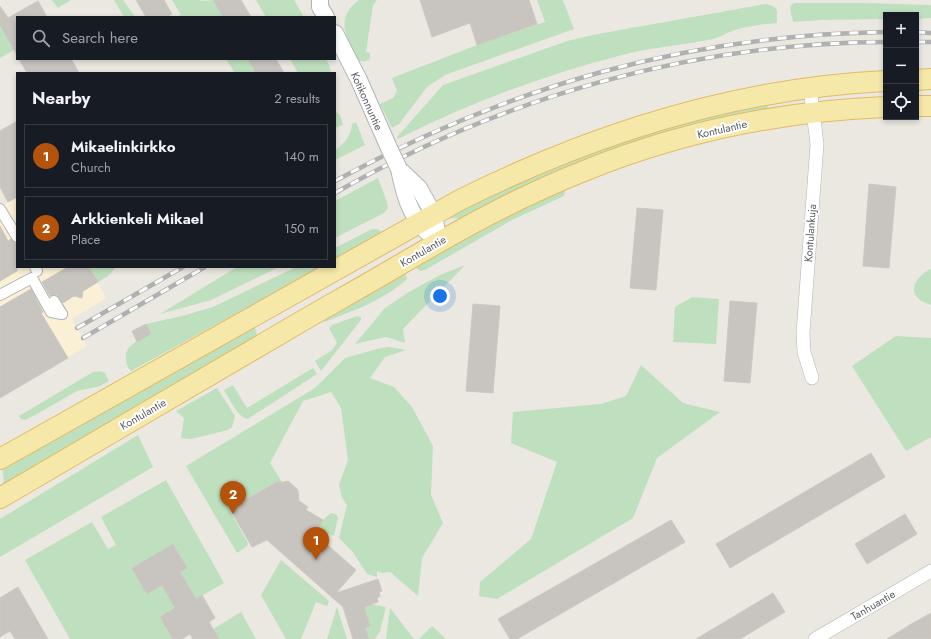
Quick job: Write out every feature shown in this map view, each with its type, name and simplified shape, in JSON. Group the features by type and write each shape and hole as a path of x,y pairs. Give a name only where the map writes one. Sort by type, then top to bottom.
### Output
{"main road":[{"path":"919,80 931,80"},
{"path":"0,460 426,219 496,182 571,150 612,135 701,109 770,94 810,88 883,81"},
{"path":"919,106 931,106"},
{"name":"Kontulantie","path":"0,498 439,242 541,189 585,170 625,156 671,141 711,131 774,118 813,112 883,107"}],"street":[{"name":"Kotikonnuntie","path":"336,35 359,80 377,123 399,169 419,188 426,219 439,242"},
{"name":"Kontulankuja","path":"810,88 817,144 803,333 804,352 812,378"},
{"path":"0,209 15,235"},
{"path":"0,295 32,278 52,312 62,314 54,301"},
{"name":"Tanhuantie","path":"815,639 931,571"}],"shaded area":[{"path":"16,198 16,268 90,268 106,298 72,319 87,346 0,398 0,207"}],"green space":[{"path":"52,0 71,0 58,8"},
{"path":"114,0 123,0 134,16 123,16"},
{"path":"172,0 213,0 222,16 179,16 181,15"},
{"path":"256,0 294,0 303,16 265,16"},
{"path":"359,0 377,0 373,5 366,52 370,53 370,57 369,60 363,61 358,60 355,57 348,42 345,27 347,13"},
{"path":"537,0 563,0 574,29 445,75 427,87 399,124 392,128 380,104 393,98 397,91 392,78 477,45 545,22"},
{"path":"863,3 931,5 931,18 919,19 919,12 883,12 883,19 793,22 790,8 792,4"},
{"path":"766,4 773,6 777,10 777,23 756,25 732,31 713,39 637,52 567,71 481,101 398,139 397,137 443,85 567,41 598,34"},
{"path":"0,25 14,50 0,58"},
{"path":"227,60 249,60 255,72 234,72"},
{"path":"291,60 326,60 331,72 297,72"},
{"path":"766,101 768,109 461,219 451,218 449,216 508,186 640,133"},
{"path":"336,112 340,115 343,125 336,128"},
{"path":"356,122 365,145 336,160 336,150 350,133 352,124"},
{"path":"378,178 388,208 384,213 336,237 336,200"},
{"path":"562,189 565,191 564,196 512,220 425,270 420,271 414,266 496,220"},
{"path":"372,229 377,229 383,233 336,259 336,247"},
{"path":"465,265 403,329 405,343 386,337 355,344 385,308 409,292 440,275"},
{"path":"90,268 115,268 108,276 98,282"},
{"path":"235,268 277,268 211,300 160,314"},
{"path":"294,268 319,268 131,371 128,367 126,363 126,354 130,347 151,334 146,324 213,307"},
{"path":"931,269 931,305 918,298 914,289 920,277"},
{"path":"404,271 407,278 406,280 377,300 324,322 322,319"},
{"path":"692,297 719,299 716,344 673,342 675,307"},
{"path":"357,316 361,317 361,320 321,371 315,361 332,350 337,343 329,328 332,325"},
{"path":"253,326 256,330 257,336 2,485 4,480 2,467"},
{"path":"896,336 931,338 931,437 906,451 852,366"},
{"path":"389,347 406,350 385,357 370,378 394,387 412,407 433,446 431,495 443,523 422,558 418,596 390,572 381,573 377,571 377,577 367,574 352,551 339,538 347,505 342,498 339,485 348,460 341,408 331,392 303,401 270,463 282,482 279,483 277,481 229,509 248,543 247,546 237,553 186,466 315,388 345,358"},
{"path":"641,365 683,403 720,412 657,458 633,518 497,599 479,596 480,582 531,539 557,462 511,443 513,412 601,404 626,396"},
{"path":"313,368 317,374 248,419 244,418 237,411 224,390 233,385 247,408"},
{"path":"101,371 105,373 109,381 100,386 77,391 25,420 21,419 19,416 93,372"},
{"path":"217,388 235,416 232,427 228,430 191,439 181,438 184,418 176,411"},
{"path":"138,435 153,467 0,557 0,519"},
{"path":"166,480 224,583 196,599 180,572 187,568 173,544 132,568 147,593 162,585 175,608 160,617 173,639 70,639 25,560 92,522 108,549 116,545 101,517"},
{"path":"331,513 336,514 338,517 334,536 318,529 323,520"},
{"path":"281,560 329,601 327,606 316,602 301,639 286,639 261,595"},
{"path":"371,604 386,607 380,631 375,639 369,639 365,628 370,626 364,607"},
{"path":"337,607 347,639 327,639"},
{"path":"390,608 414,639 386,639"},
{"path":"241,612 256,639 219,639 213,629"},
{"path":"432,626 446,639 419,639"}],"building":[{"path":"136,0 164,0 172,14 168,16 145,16"},
{"path":"213,0 241,0 250,16 222,16"},
{"path":"420,0 529,0 537,24 477,45 470,23 432,37"},
{"path":"38,1 46,16 16,16 16,53 0,25 0,6 8,18"},
{"path":"20,60 72,60 78,72 26,72"},
{"path":"249,60 277,60 283,72 255,72"},
{"path":"16,122 16,198 8,202 0,187 0,131"},
{"path":"869,184 896,187 889,268 863,266"},
{"path":"637,208 663,210 656,290 630,288"},
{"path":"0,226 8,241 11,239 16,244 17,271 0,281"},
{"path":"66,268 90,268 98,282 83,291 82,298 74,296 63,303 57,295 50,296 42,282"},
{"path":"31,289 43,312 41,313 68,358 0,398 0,307"},
{"path":"730,301 757,303 750,383 724,381"},
{"path":"473,304 500,306 493,393 466,391"},
{"path":"146,324 151,334 137,342 132,331"},
{"path":"871,453 885,477 730,568 716,544"},
{"path":"278,481 279,483 288,481 297,489 299,501 308,507 306,510 323,520 315,534 356,570 336,593 378,579 382,591 379,592 380,597 377,597 378,602 364,607 370,626 365,628 369,639 353,639 343,607 267,540 252,547 230,509"},
{"path":"905,514 917,534 867,564 855,544"},
{"path":"671,520 685,542 517,639 510,639 498,619"},
{"path":"173,544 187,568 180,572 196,599 202,595 215,618 209,622 219,639 193,639 190,634 182,639 173,639 160,617 175,608 162,585 147,594 132,568"},
{"path":"18,587 48,639 15,639 10,631 0,637 0,598"},
{"path":"773,593 785,612 740,639 696,639"},
{"path":"931,613 931,639 887,639 913,623"}],"railway":[{"path":"336,180 401,147 467,118 534,93 602,72 670,55 741,43 812,35 883,32"},
{"path":"919,32 931,33"},
{"path":"336,192 399,159 464,129 532,103 601,82 671,65 742,53 814,45 883,42"},
{"path":"919,42 931,42"},
{"path":"77,328 181,268"},
{"path":"83,338 203,268"}],"place":[{"name":"Arkkienkeli Mikael","path":"233,514"},
{"name":"Mikaelinkirkko","path":"316,560"}]}
